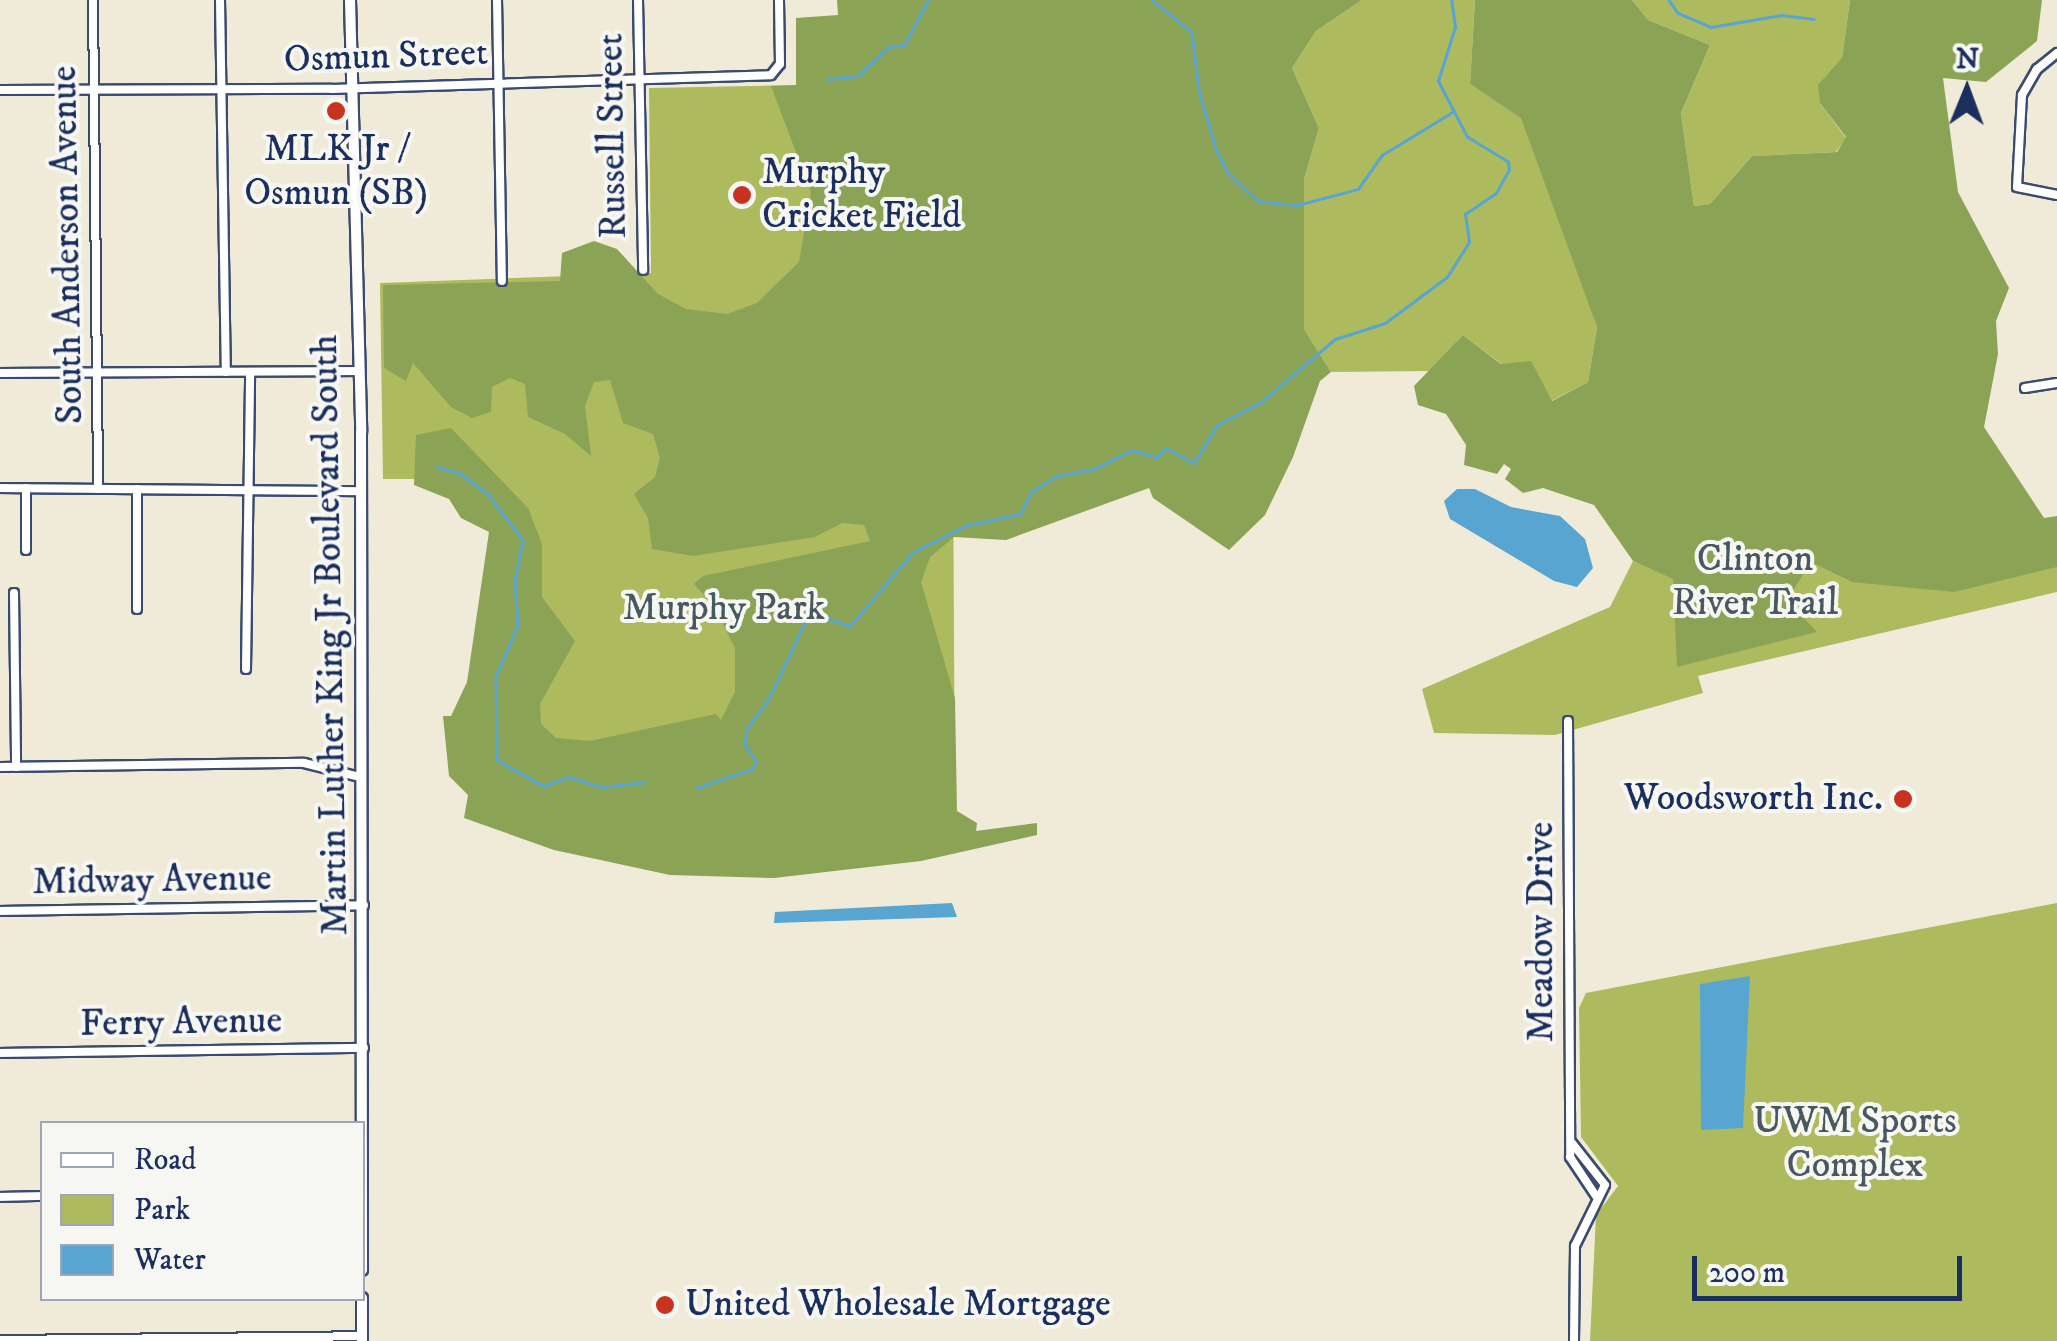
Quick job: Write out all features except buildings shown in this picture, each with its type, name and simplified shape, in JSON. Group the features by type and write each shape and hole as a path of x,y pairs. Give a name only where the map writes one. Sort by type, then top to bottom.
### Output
{"main road":[{"name":"Martin Luther King Jr Boulevard South","path":"350,0 360,372 363,1121"},
{"path":"362,1301 362,1338"}],"street":[{"name":"South Anderson Avenue","path":"92,0 98,488"},
{"path":"220,0 226,372"},
{"path":"497,0 502,280"},
{"name":"Russell Street","path":"638,0 643,270"},
{"name":"Osmun Street","path":"0,90 222,90 774,73 780,64 780,0"},
{"path":"2057,53 2037,69 2022,95 2017,187 2057,195"},
{"path":"246,669 250,372"},
{"path":"0,373 360,372"},
{"path":"2025,388 2057,383"},
{"path":"0,488 361,490"},
{"path":"26,488 26,550"},
{"path":"136,609 137,489"},
{"path":"14,592 16,766"},
{"name":"Meadow Drive","path":"1568,722 1572,1164 1596,1196"},
{"path":"0,767 304,762 360,777"},
{"name":"Midway Avenue","path":"0,910 364,905"},
{"name":"Ferry Avenue","path":"0,1053 364,1048"},
{"path":"1572,1143 1604,1185 1575,1246 1574,1341"},
{"path":"0,1197 40,1196"},
{"path":"0,1340 362,1338"}],"green space":[{"path":"837,0 1362,0 1316,31 1292,68 1319,128 1304,179 1304,329 1331,372 1320,381 1293,457 1265,515 1229,550 1153,498 1149,488 1006,540 954,537 930,557 921,582 955,698 957,811 977,823 976,831 1037,823 1037,835 921,861 774,878 670,875 554,850 464,818 468,795 449,776 443,716 451,716 467,682 489,532 461,518 449,499 414,485 416,435 451,428 528,508 542,544 542,597 575,641 540,704 541,724 556,738 590,741 716,714 721,720 735,692 735,648 714,606 694,584 703,576 870,541 864,525 842,523 815,537 693,556 652,549 648,518 634,494 655,477 660,458 653,434 623,423 610,380 594,382 585,406 591,456 565,434 528,417 525,384 510,378 492,387 491,412 472,418 451,407 413,363 406,381 384,368 383,285 560,281 562,253 594,241 617,249 658,294 686,309 727,314 757,303 799,262 811,192 771,86 796,85 796,18 838,15"},
{"path":"1362,0 1475,0 1470,84 1521,117 1554,198 1597,327 1588,382 1551,401 1463,335 1430,371 1331,372 1304,329 1304,179 1319,128 1292,68 1316,31"},
{"name":"Clinton River Trail","path":"1475,0 1632,0 1648,20 1710,45 1681,113 1694,206 1710,204 1752,156 1837,152 1846,137 1820,103 1818,85 1842,58 1850,0 2042,0 2037,41 1986,82 1943,78 1958,192 2009,288 1996,321 1998,354 1984,427 2044,518 2057,516 2057,567 1954,592 1852,582 1811,562 1787,600 1817,632 1677,667 1673,579 1633,561 1594,505 1543,488 1523,493 1505,479 1511,469 1504,464 1497,474 1464,465 1466,445 1446,414 1418,405 1414,386 1463,335 1501,364 1531,361 1552,401 1588,382 1597,327 1521,118 1470,84"},
{"path":"1632,0 1850,0 1842,58 1820,103 1846,138 1836,152 1752,156 1710,204 1694,206 1681,113 1710,45 1648,20"},
{"name":"Murphy Park","path":"847,84 952,262 955,819 542,807 494,479 383,479 380,283 651,273 649,88"},
{"name":"Clinton River Trail","path":"1708,393 2057,560 2057,592 1698,676 1703,693 1555,735 1434,733 1422,689 1610,607 1633,561 1672,578"},
{"name":"UWM Sports Complex","path":"2057,903 2057,1341 1590,1341 1596,1215 1618,1186 1581,1137 1579,1008 1586,993"}],"water":[{"path":"1457,489 1475,489 1511,507 1560,516 1585,539 1593,568 1577,587 1554,581 1450,519 1444,501"},
{"path":"952,903 957,917 774,923 775,912"},
{"path":"1750,976 1743,1128 1701,1130 1700,984"}],"waterway":[{"path":"828,79 858,76 888,47 904,45 928,0"},
{"path":"1152,0 1192,32 1199,90 1216,149 1228,173 1258,201 1297,205 1358,189 1382,155 1454,111"},
{"path":"696,788 752,769 756,761 745,745 746,730 769,698 806,620 818,615 850,626 913,552 967,525 1020,514 1031,492 1057,476 1094,469 1132,450 1157,457 1166,448 1194,463 1217,425 1261,402 1335,339 1385,323 1447,277 1469,242 1465,214 1496,193 1509,170 1508,162 1467,137 1438,81 1455,27 1451,0"},
{"path":"1669,0 1678,13 1711,27 1781,15 1814,19"},
{"path":"437,467 460,473 488,494 523,540 515,582 518,625 496,677 497,760 544,786 569,777 601,787 646,782"}],"place":[{"name":"MLK Jr / Osmun (SB)","path":"336,111"},
{"name":"Murphy Cricket Field","path":"742,195"},
{"name":"Woodsworth Inc.","path":"1903,799"},
{"name":"United Wholesale Mortgage","path":"665,1305"}]}
